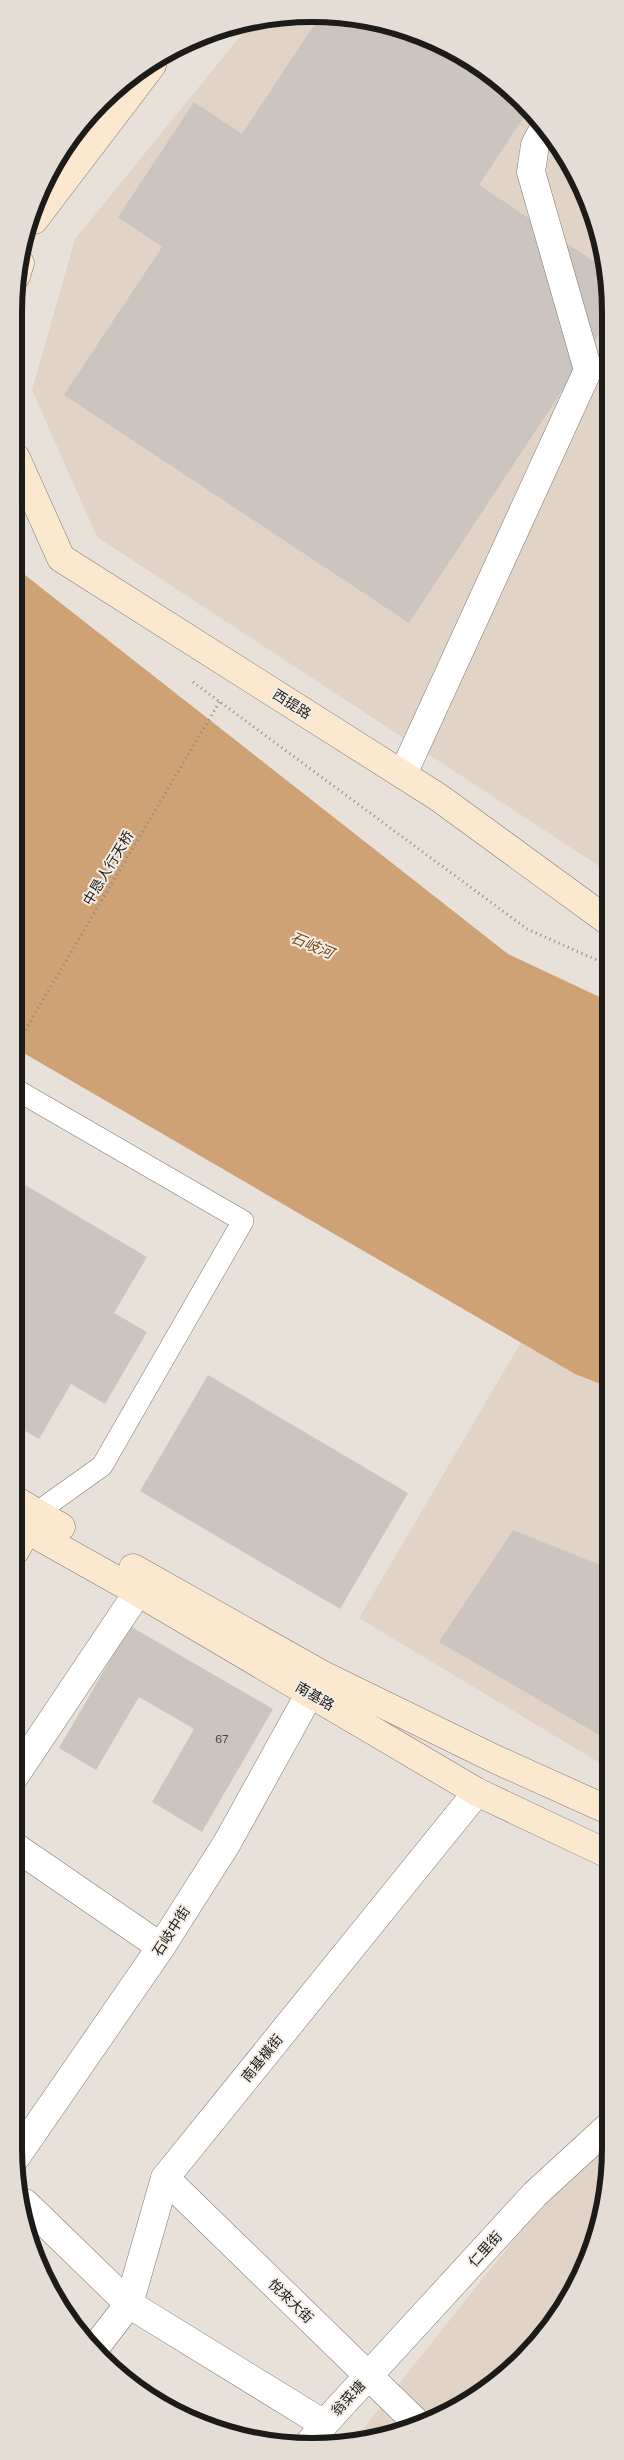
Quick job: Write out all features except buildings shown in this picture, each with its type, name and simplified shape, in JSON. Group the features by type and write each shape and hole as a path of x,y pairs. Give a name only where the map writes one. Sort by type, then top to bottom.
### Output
{"main road":[{"path":"41,210 143,77"},
{"name":"西提路","path":"22,471 61,558 438,796 602,916"},
{"name":"南基路","path":"22,1524 497,1760 602,1807"},
{"name":"南基路","path":"22,1525 477,1792 602,1851"}],"street":[{"path":"402,774 588,370 531,172 535,145 541,134"},
{"path":"22,1765 138,1592"},
{"name":"石岐中街","path":"22,2148 161,1947 227,1843 310,1694"},
{"name":"南基橫街","path":"98,2344 129,2304 165,2178 477,1792"},
{"path":"22,1851 161,1947"},
{"name":"仁里街","path":"369,2376 535,2194 602,2133"},
{"name":"悅來大街","path":"165,2178 412,2419"},
{"path":"29,2208 129,2304 316,2434"},
{"name":"翁菜塘","path":"316,2434 369,2376"}],"lane":[{"path":"22,1093 243,1221 102,1466 22,1523"}],"path":[{"path":"188,679 527,929 602,962"},
{"name":"中恳人行天桥","path":"22,1035 220,701"}],"shaded area":[{"path":"312,22 350,25 387,32 440,52 457,61 503,94 530,121 553,151 572,184 592,237 601,293 602,868 97,537 32,390 75,239 245,30 274,25"},
{"path":"521,1342 575,1374 602,1385 602,1764 359,1618"},
{"path":"591,2143 602,2154 599,2186 592,2223 572,2276 542,2324 503,2366 457,2399 405,2422 359,2433"}],"water":[{"name":"石岐河","path":"22,573 508,954 602,998 602,1385 575,1374 22,1052"}]}
